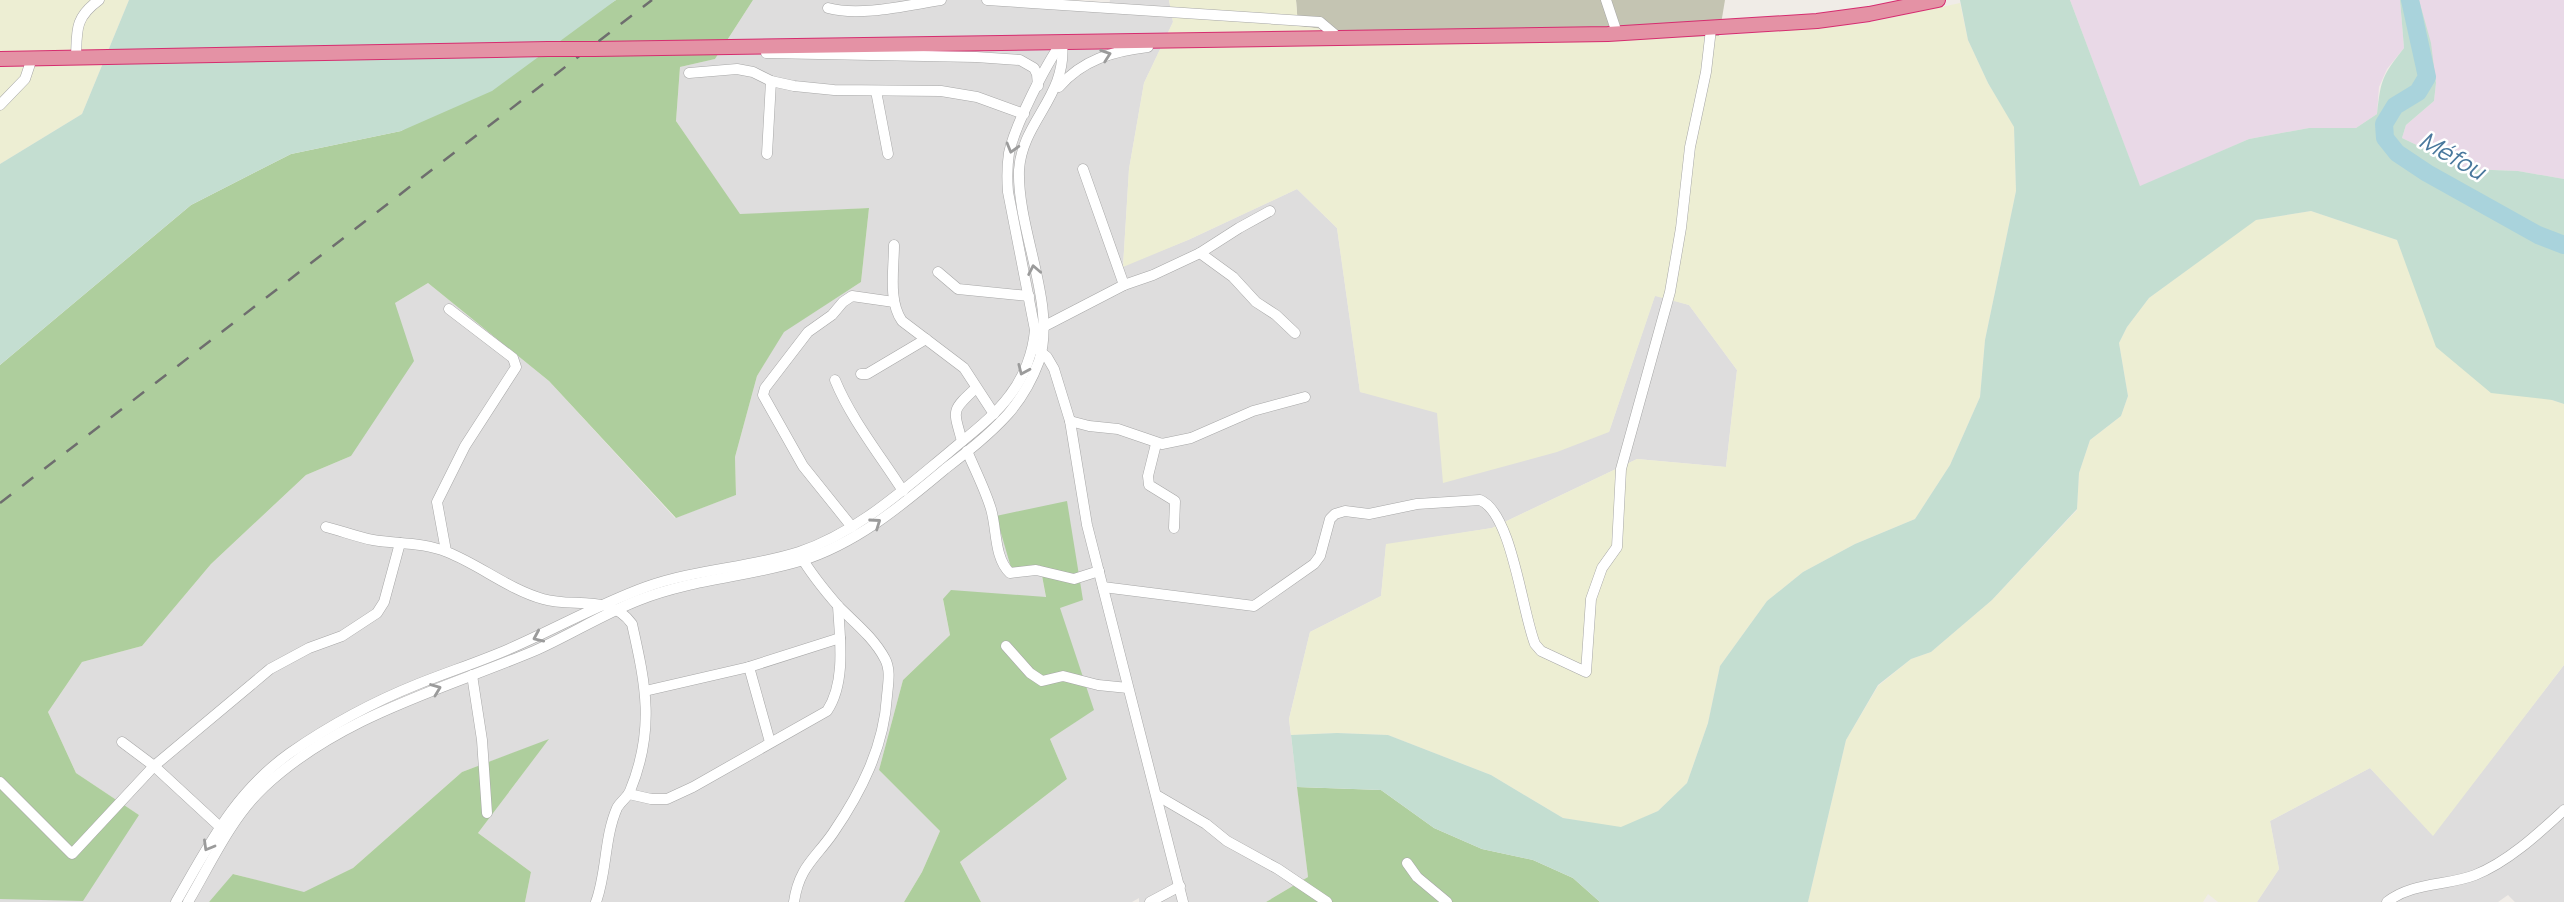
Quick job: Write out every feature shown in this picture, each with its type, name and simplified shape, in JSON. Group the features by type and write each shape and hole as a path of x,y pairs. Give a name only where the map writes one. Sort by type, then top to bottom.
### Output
{"highway":[{"path":"0,59 1617,33 1711,29 1843,18 1938,0"}],"street":[{"path":"76,59 79,20 86,10 99,0"},
{"path":"828,8 840,11 891,8 941,0"},
{"path":"987,0 1320,22 1339,38"},
{"path":"1606,0 1617,33"},
{"path":"1103,587 1254,606 1314,564 1320,556 1330,519 1335,514 1369,514 1417,504 1480,500 1489,503 1497,514 1518,577 1535,644 1541,651 1587,672 1591,599 1602,568 1617,547 1621,469 1670,292 1681,228 1690,147 1706,72 1711,29"},
{"path":"1052,95 1079,68 1099,57 1139,48 1210,40"},
{"path":"1040,328 1029,296 1008,192 1007,170 1010,150 1024,114 1062,42"},
{"path":"176,902 230,810 262,776 331,726 416,684 518,645 649,586 685,576 801,556 852,527 1007,415 1023,395 1038,363 1040,328 1019,188 1020,165 1032,131 1060,78 1064,60 1062,42"},
{"path":"695,48 736,52 1006,59 1020,61 1034,68 1038,88"},
{"path":"0,105 25,79 32,58"},
{"path":"689,73 737,69 753,72 771,81 834,90 956,93 977,97 1024,114"},
{"path":"767,154 771,81"},
{"path":"876,91 888,154"},
{"path":"1083,169 1124,285"},
{"path":"1040,328 1124,285 1200,253 1270,211"},
{"path":"894,245 894,302 897,313 902,321 964,368 994,414"},
{"path":"1200,253 1233,277 1256,302 1276,315 1295,333"},
{"path":"938,272 958,289 1029,296"},
{"path":"852,527 803,466 763,395 765,388 808,332 832,315 842,302 852,296 894,302"},
{"path":"446,551 437,502 465,446 516,366 513,359 449,309"},
{"path":"861,374 867,374 926,339"},
{"path":"188,902 246,807 283,771 315,748 393,705 537,650 647,597 801,556 863,532 901,506 964,446 1012,393 1037,349"},
{"path":"1037,349 1055,369 1070,421 1087,525 1183,902"},
{"path":"835,380 847,408 903,491"},
{"path":"976,388 957,405 954,415 964,446 991,508 1005,568 1010,573 1036,570 1074,579 1099,570"},
{"path":"1070,421 1118,429 1156,444 1191,438 1253,411 1305,397"},
{"path":"1156,444 1148,476 1149,485 1175,501 1174,528"},
{"path":"326,527 370,540 420,545 446,551 545,600 604,605 618,609 632,624 645,691 648,727 629,794 617,807 604,864 602,887 596,902"},
{"path":"0,782 72,855 154,766 270,669 309,648 342,636 377,613 384,602 400,543"},
{"path":"794,902 804,868 830,837 867,778 886,711 888,677 885,659 860,626 838,606 801,556"},
{"path":"629,794 667,799 694,787 827,711 834,700 837,687 840,638 838,606"},
{"path":"645,691 749,667 840,638"},
{"path":"1006,646 1030,673 1042,681 1063,676 1098,685 1128,688"},
{"path":"749,667 770,742"},
{"path":"472,675 482,740 487,813"},
{"path":"122,742 154,766 219,826"},
{"path":"1158,796 1327,902"},
{"path":"2387,902 2406,891 2473,876 2486,870 2564,810"},
{"path":"1407,863 1417,877 1447,902"},
{"path":"1150,902 1180,886"}],"shaded area":[{"path":"0,0 129,0 82,114 0,164"},
{"path":"129,0 616,0 492,91 401,131 291,154 191,205 0,365 0,164 82,114"},
{"path":"753,0 1050,0 1108,12 1110,0 1169,0 1173,22 1144,83 1129,169 1123,266 1188,240 1297,189 1337,228 1360,392 1609,432 1655,295 1689,305 1737,370 1726,467 1637,459 1492,528 1386,545 1381,596 1310,632 1289,719 1308,877 1266,902 1139,902 1139,898 1132,902 981,902 960,862 1067,779 1050,739 1093,710 1059,608 1040,565 1046,598 943,600 950,635 903,680 879,770 940,831 922,872 904,902 525,902 531,872 478,833 548,740 462,772 353,868 304,893 234,874 209,902 0,902 0,899 139,815 76,773 48,712 82,662 142,646 211,564 306,475 351,456 395,303 428,283 549,381 675,518 736,495 735,457 757,376 783,332 861,282 869,208 740,215 676,121 680,67 715,59"},
{"path":"1169,0 1296,0 1298,26 1445,44 1719,36 1862,24 1960,3 1968,40 1988,83 2014,126 2016,191 1985,340 1980,397 1950,465 1915,519 1855,544 1803,572 1767,601 1720,666 1708,723 1687,783 1658,811 1621,828 1563,818 1491,775 1388,735 1291,735 1289,719 1310,632 1381,596 1386,544 1492,528 1637,459 1726,467 1737,370 1689,305 1655,296 1609,432 1557,452 1443,483 1437,413 1360,392 1337,228 1297,189 1123,267 1129,169 1144,83 1173,22"},
{"path":"1296,0 1725,0 1719,36 1445,44 1298,26"},
{"path":"1960,0 2070,0 2140,186 2249,139 2309,128 2356,128 2377,114 2384,78 2404,48 2400,0 2419,0 2431,43 2436,83 2434,101 2406,125 2402,138 2467,169 2518,171 2564,179 2564,404 2552,400 2491,393 2436,347 2397,240 2311,211 2256,220 2149,298 2127,327 2119,343 2128,396 2121,416 2090,440 2079,473 2077,509 1992,600 1931,652 1911,659 1878,685 1846,740 1808,902 1600,902 1573,878 1533,860 1482,849 1434,828 1381,790 1297,787 1291,735 1388,735 1491,775 1563,818 1621,827 1658,811 1687,783 1708,723 1720,666 1767,601 1803,572 1855,544 1915,519 1950,465 1980,397 1985,340 2016,191 2014,127 1988,83 1968,40"},
{"path":"2070,0 2400,0 2404,48 2387,69 2379,87 2377,114 2356,128 2309,128 2249,139 2140,187"},
{"path":"2419,0 2564,0 2564,179 2518,171 2467,169 2402,138 2406,125 2434,101 2436,83"},
{"path":"2311,211 2397,240 2413,282 2552,400 2564,404 2564,665 2433,836 2370,768 2270,821 2279,869 2257,902 2218,902 2208,894 2203,902 1808,902 1846,740 1878,686 1911,659 1931,652 1992,600 2077,510 2079,473 2090,440 2121,416 2128,396 2119,343 2127,327 2149,298 2255,220"},
{"path":"2564,665 2564,902 2515,902 2508,895 2498,902 2257,902 2279,869 2270,821 2370,768 2433,835"}],"green space":[{"path":"616,0 753,0 715,59 680,67 676,121 740,214 869,208 861,282 784,332 757,376 735,457 736,495 676,518 549,381 428,283 395,303 414,361 351,456 306,475 211,564 142,646 82,662 48,712 76,773 139,815 83,901 0,899 0,365 191,205 291,154 401,131"},
{"path":"1067,501 1083,600 1060,608 1094,710 1050,739 1067,779 960,862 981,902 904,902 922,872 940,831 879,770 903,680 950,635 943,599 951,590 1046,597 1040,565 1012,571 996,516"},
{"path":"549,739 478,833 531,872 525,902 209,902 233,874 304,892 353,868 462,772"},
{"path":"1297,787 1381,790 1434,828 1482,849 1533,860 1573,878 1600,902 1266,902 1308,877"}],"waterway":[{"name":"Méfou","path":"2410,0 2427,77 2418,92 2395,106 2384,124 2385,138 2397,153 2427,173 2538,235 2564,245"}],"railway":[{"path":"0,503 652,0"}]}
